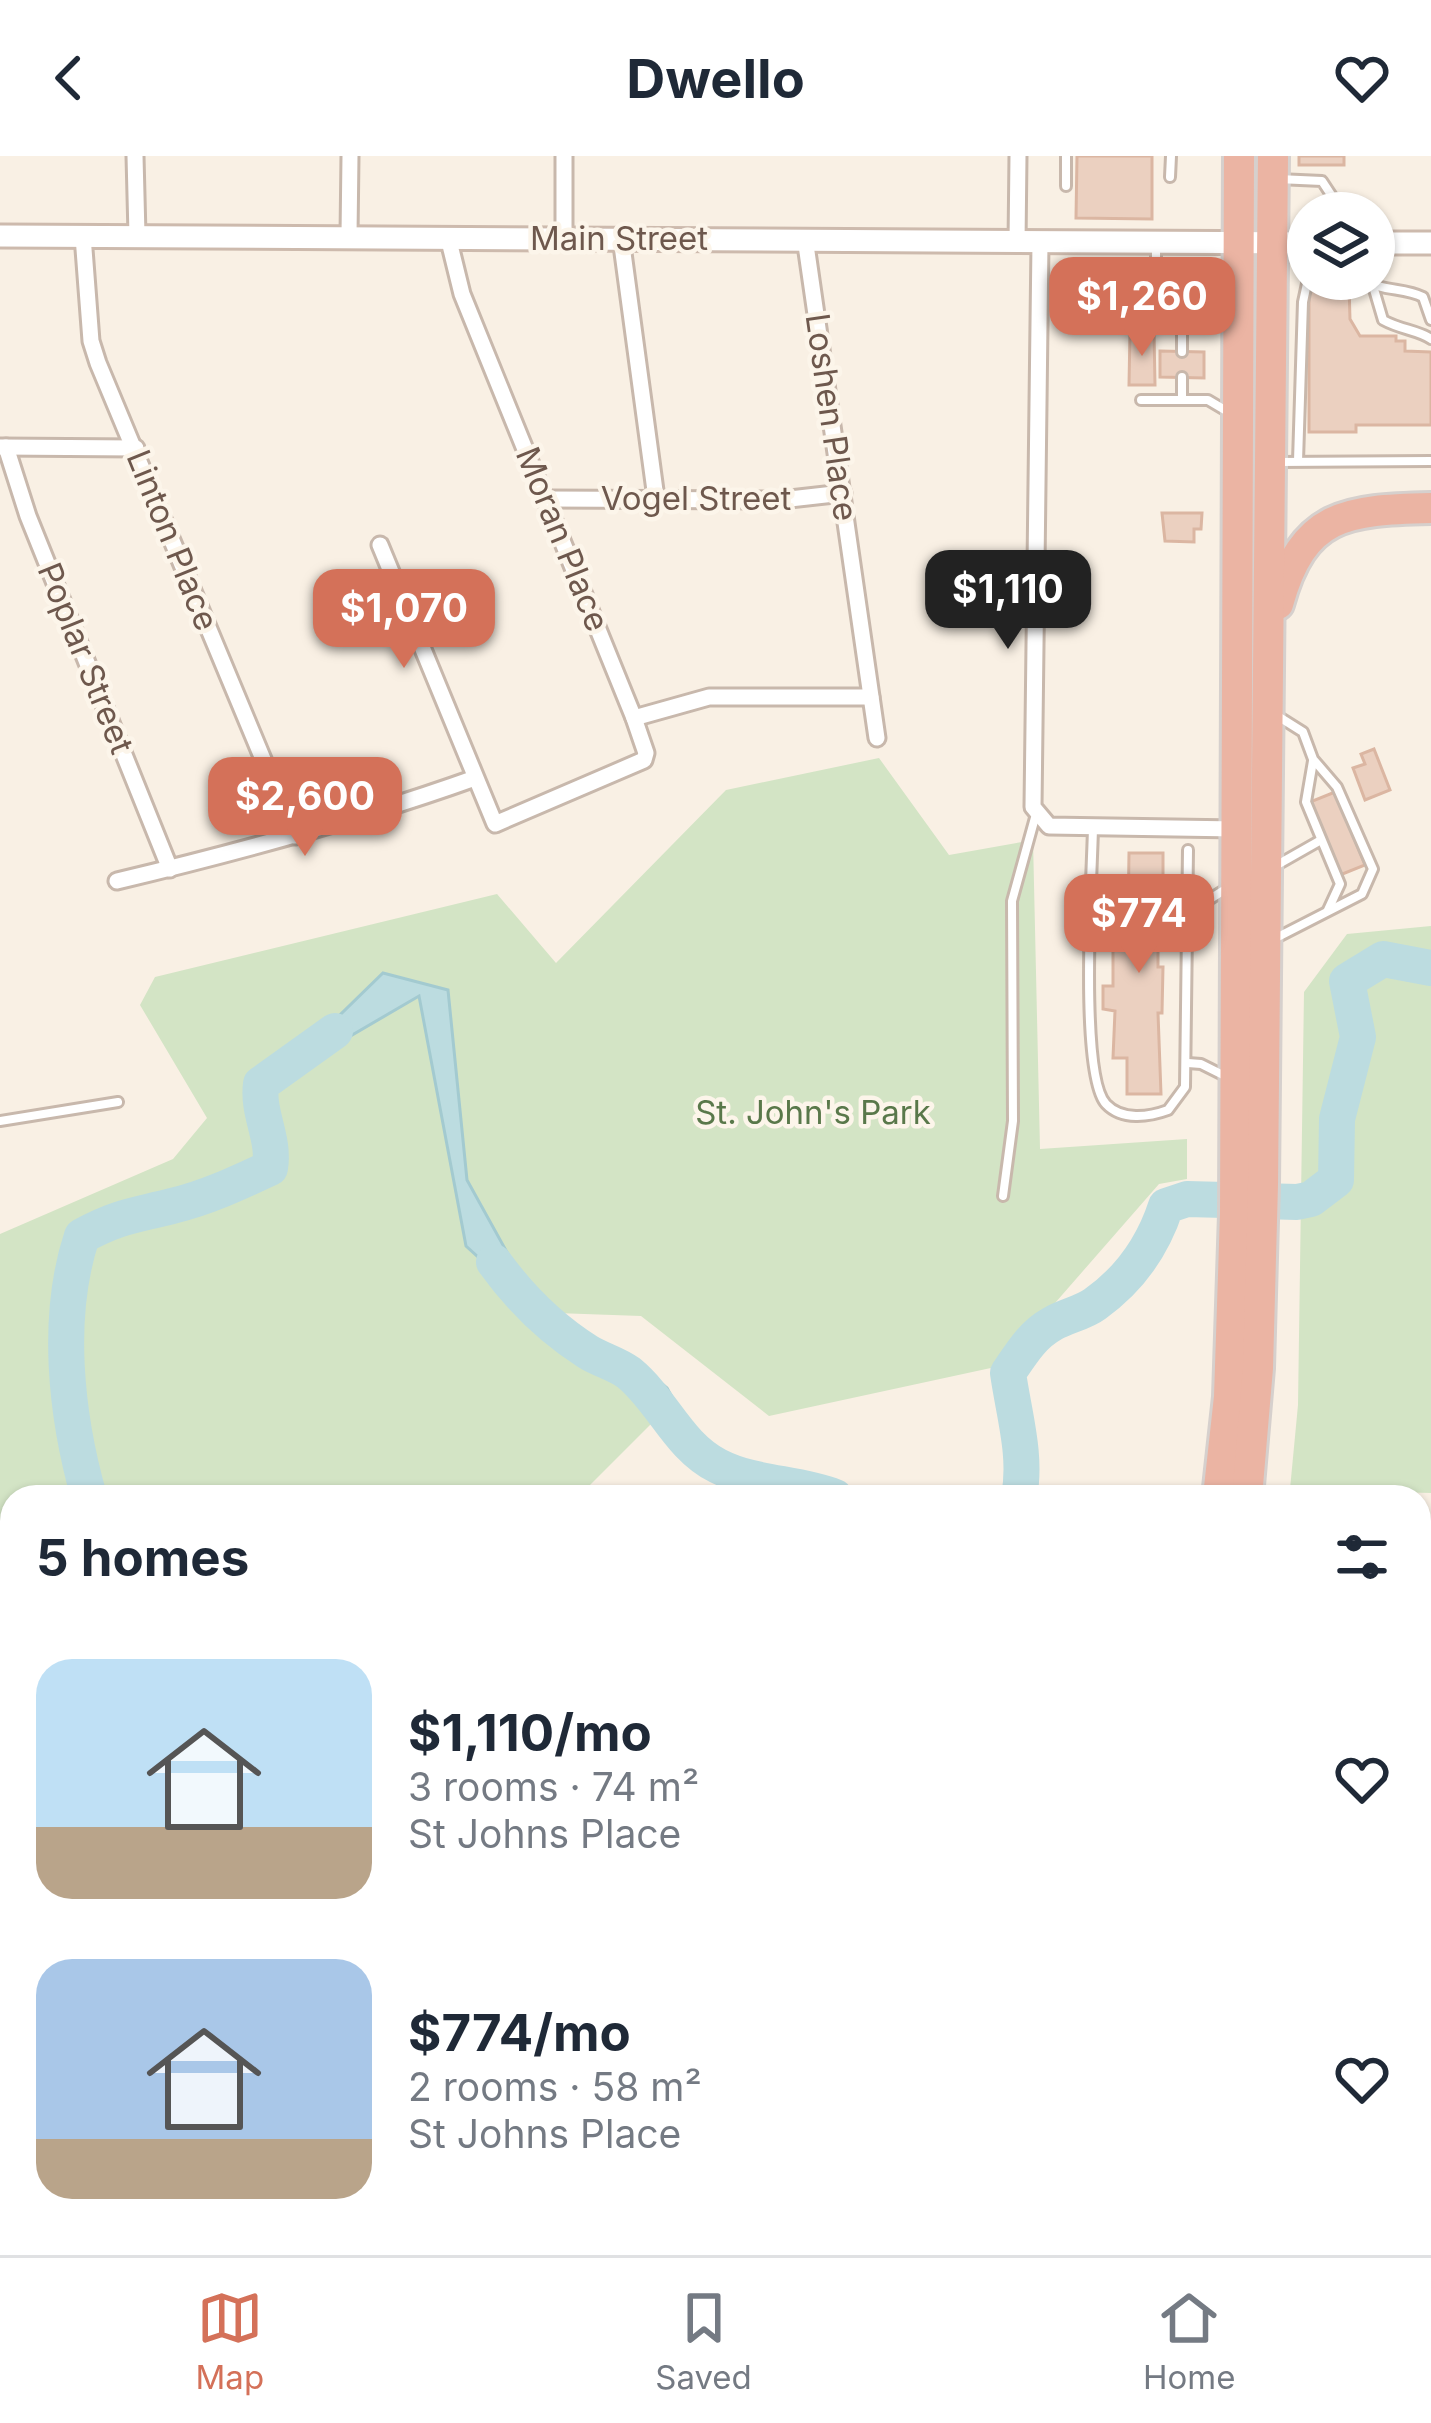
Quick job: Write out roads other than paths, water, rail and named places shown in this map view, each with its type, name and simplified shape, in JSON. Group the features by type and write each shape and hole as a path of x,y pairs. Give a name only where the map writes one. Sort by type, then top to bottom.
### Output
{"highway":[{"path":"1239,156 1238,830 1265,944 1249,1175 1258,1368 1248,1485"},
{"path":"1249,1175 1236,1082 1284,462 1271,333 1273,168"},
{"path":"1267,645 1287,573 1316,531 1367,509 1431,508"},
{"path":"1219,1485 1249,1216"}],"street":[{"path":"136,156 137,235"},
{"path":"349,235 350,156"},
{"path":"564,156 564,237"},
{"path":"1017,243 1018,156"},
{"name":"Main Street","path":"0,236 1287,243"},
{"name":"Linton Place","path":"83,236 91,341 295,836"},
{"name":"Moran Place","path":"448,237 462,294 646,753 644,760 495,824 475,778"},
{"path":"620,238 656,498"},
{"name":"Loshen Place","path":"805,238 877,738"},
{"path":"1040,243 1032,774 1036,814 1049,826 1238,830"},
{"path":"1395,244 1431,243"},
{"path":"3,447 136,448"},
{"name":"Poplar Street","path":"3,447 170,868"},
{"name":"Vogel Street","path":"548,499 781,500 843,493"},
{"path":"117,881 295,836 475,778 380,544"},
{"path":"634,718 709,697 871,697"}],"lane":[{"path":"1066,156 1066,186"},
{"path":"1170,177 1171,156"},
{"path":"1323,165 1322,181 1329,192"},
{"path":"1273,168 1322,181"},
{"path":"1156,244 1156,294 1182,322 1182,352"},
{"path":"1395,286 1423,297 1431,320"},
{"path":"1306,300 1284,462 1431,461"},
{"path":"1376,300 1383,320 1431,338"},
{"path":"1182,322 1208,321 1237,307"},
{"path":"1271,333 1304,334"},
{"path":"1182,377 1182,400"},
{"path":"1141,400 1208,400 1236,417"},
{"path":"1265,944 1362,894 1373,869 1337,787 1313,759 1303,733 1266,708"},
{"path":"1313,759 1306,802 1340,884 1327,911"},
{"path":"1003,1196 1013,1121 1012,901 1036,814"},
{"path":"1093,827 1090,1019 1097,1085 1106,1104 1123,1114 1154,1115 1178,1102 1185,1088 1188,850"},
{"path":"1188,906 1199,906 1322,839"},
{"path":"1188,1063 1201,1064 1236,1082"},
{"path":"0,1121 118,1102"}],"water":[{"path":"383,973 448,990 467,1180 519,1274 575,1333 648,1372 667,1388 677,1406 668,1419 656,1419 466,1246 419,996 270,1083"}],"waterway":[{"path":"1021,1485 1021,1451 1008,1373 1027,1346 1045,1328 1090,1307 1119,1284 1147,1248 1166,1206 1187,1199 1297,1202 1311,1199 1336,1180 1337,1119 1358,1037 1347,981 1383,959 1431,968"},
{"path":"86,1485 74,1433 66,1333 82,1236 116,1220 210,1194 270,1168 261,1084 335,1031"},
{"path":"494,1262 561,1333 629,1373 704,1457 747,1477 790,1485"}],"park label":[{"name":"St. John's Park","path":"813,1112"}]}
